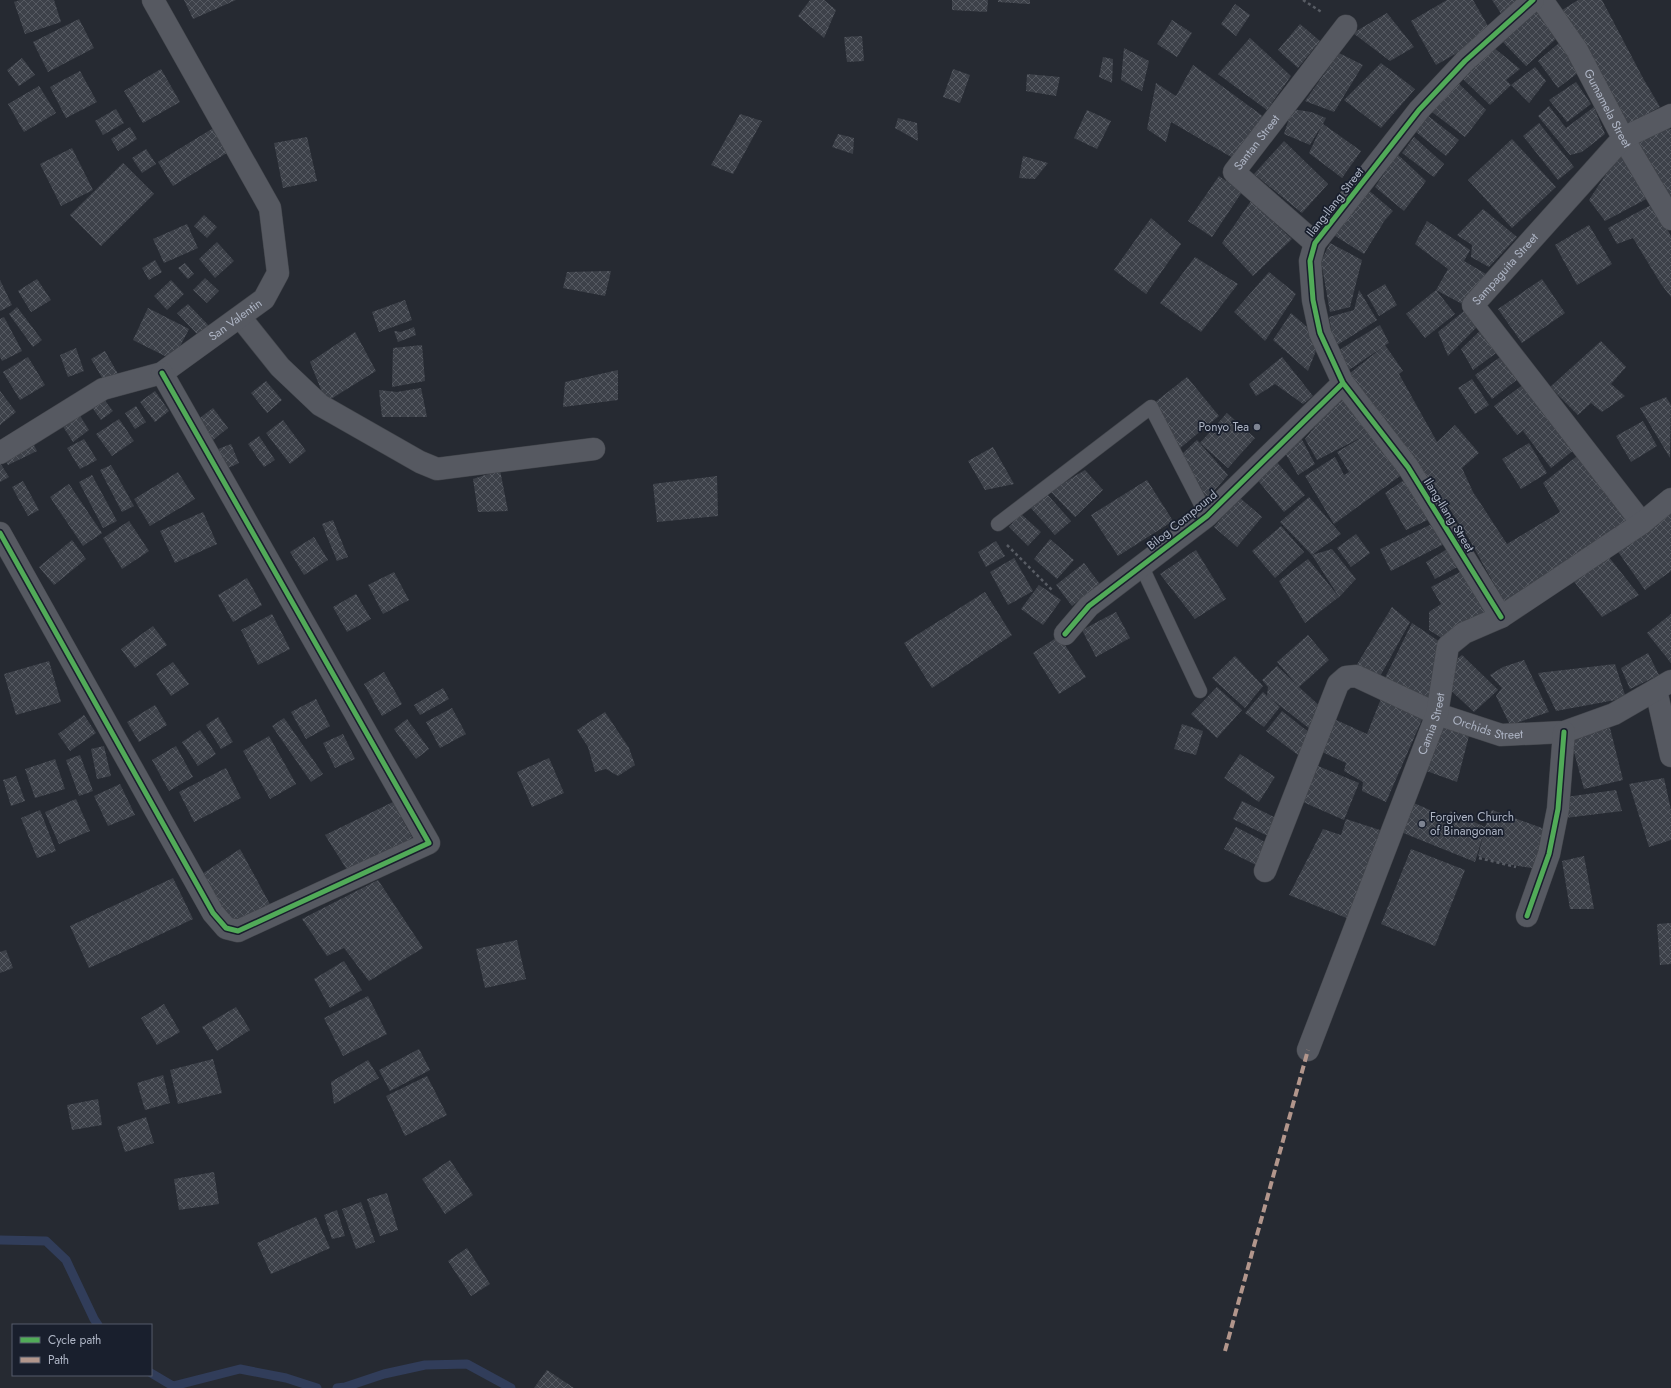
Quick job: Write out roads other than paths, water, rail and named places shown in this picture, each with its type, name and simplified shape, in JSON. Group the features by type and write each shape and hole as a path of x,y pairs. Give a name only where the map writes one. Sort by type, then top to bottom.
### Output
{"street":[{"name":"San Valentin","path":"0,453 103,388 162,373 264,299 278,273 270,208 153,0"},
{"name":"Ilang-Ilang Street","path":"1501,617 1408,468 1343,383 1320,334 1313,300 1310,261 1315,243 1419,110 1466,61 1533,0"},
{"name":"Gumamela Street","path":"1542,0 1577,50 1623,138 1671,219"},
{"name":"Santan Street","path":"1315,243 1234,172 1346,26"},
{"name":"Sampaguita Street","path":"1642,523 1472,305 1623,138 1671,115"},
{"path":"240,317 280,368 320,405 420,462 437,469 594,449"},
{"path":"0,533 213,912 226,928 238,931 429,843 162,373"},
{"name":"Bilog Compound","path":"1065,634 1089,606 1207,516 1343,383"},
{"name":"Camia Street","path":"1308,1050 1437,714 1448,646 1464,633 1501,617 1642,523 1671,499"},
{"name":"Orchids Street","path":"1265,871 1338,684 1346,677 1356,676 1437,714 1501,735 1564,732 1614,714 1664,686"},
{"path":"1664,686 1671,756"},
{"path":"1527,916 1549,854 1558,809 1564,732"}],"lane":[{"path":"998,524 1151,407 1207,516"},
{"path":"1141,565 1200,691"}],"waterway":[{"path":"0,1240 46,1241 66,1260 97,1324"},
{"path":"337,1388 345,1387 384,1374 425,1365 467,1364 511,1388"},
{"path":"152,1374 173,1386 240,1369 286,1378 317,1388"}],"place":[{"name":"Ponyo Tea","path":"1257,427"},
{"name":"Forgiven Church of Binangonan","path":"1422,824"}]}
